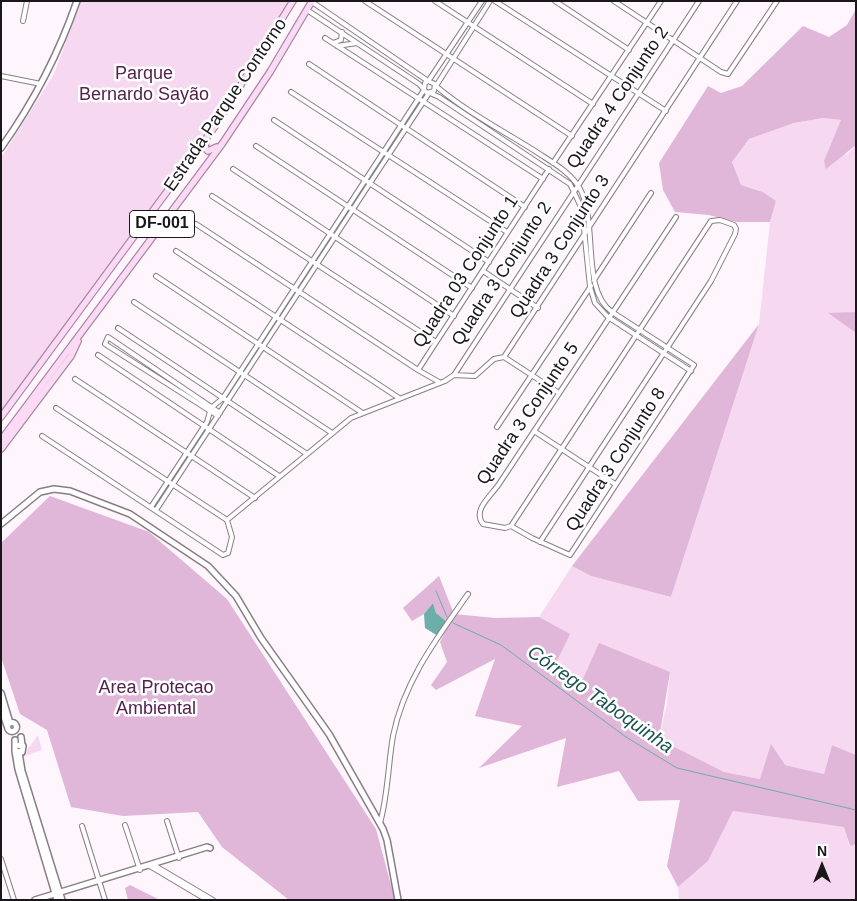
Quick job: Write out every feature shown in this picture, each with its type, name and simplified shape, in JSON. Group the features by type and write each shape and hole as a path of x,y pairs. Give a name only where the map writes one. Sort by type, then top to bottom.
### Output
{"main road":[{"name":"Estrada Parque Contorno","path":"1,417 207,136 293,1"},
{"name":"Estrada Parque Contorno","path":"1,440 222,144 270,72 312,2"},
{"path":"207,136 205,146 208,151 222,144"},
{"path":"1,449 71,356 80,335"}],"street":[{"path":"23,21 27,1"},
{"path":"1,148 26,111 41,84 67,30 77,1"},
{"path":"365,1 572,136"},
{"path":"436,1 593,104"},
{"path":"151,507 204,426 213,407 223,398 329,235 348,207 388,156 424,90 425,83 429,81 482,1"},
{"path":"156,510 353,210 384,153 429,93 434,91 490,1"},
{"path":"495,1 666,111"},
{"path":"555,1 628,50"},
{"path":"614,1 721,72 730,72 777,1"},
{"path":"549,169 661,1"},
{"name":"Quadra 4 Conjunto 2","path":"574,189 699,1"},
{"path":"312,2 343,25 553,163 577,184 586,203 595,279 602,302 612,312 667,347"},
{"name":"Quadra 3 Conjunto 3","path":"504,356 538,308 736,2"},
{"path":"307,10 341,31 424,90 439,97 566,180 574,189 582,209 590,287 595,303 608,317 662,354 691,371"},
{"path":"330,24 334,18"},
{"path":"333,43 341,40 343,25"},
{"path":"326,38 543,179"},
{"path":"337,46 358,43"},
{"path":"309,64 525,206"},
{"path":"1,76 41,84"},
{"path":"291,92 508,232"},
{"path":"274,120 490,262"},
{"path":"256,146 472,288"},
{"path":"549,169 553,163"},
{"name":"Quadra 03 Conjunto 1","path":"439,382 418,370 549,169"},
{"path":"233,170 454,316"},
{"name":"Quadra 3 Conjunto 2","path":"454,375 574,189"},
{"path":"497,427 651,193"},
{"path":"212,196 436,342"},
{"name":"Quadra 3 Conjunto 5","path":"511,526 507,528 491,526 481,522 480,509 676,217"},
{"path":"714,219 730,223 736,227 735,234 711,281 540,542 511,526 639,330 710,221 714,219"},
{"path":"196,224 418,370"},
{"path":"176,251 399,398"},
{"path":"483,271 538,308"},
{"path":"156,276 361,412"},
{"path":"134,302 246,374 332,433"},
{"path":"118,328 307,454"},
{"path":"108,337 213,407 219,414 210,412 105,344 108,337"},
{"name":"Quadra 3 Conjunto 8","path":"540,542 570,555 691,371 694,365 667,347"},
{"path":"98,355 279,476"},
{"path":"227,520 332,433 361,412 454,375 475,376 494,359 504,356 559,392"},
{"path":"75,379 255,498"},
{"path":"42,436 221,554 228,553 231,543 227,520 174,483 56,408"},
{"path":"534,431 616,484"},
{"path":"1,524 40,492 54,488 70,491 130,514 208,566 236,596 261,638 328,734 380,823 387,840 398,900"},
{"path":"380,823 385,802 393,735 412,678 432,645 468,594"},
{"path":"1,693 16,737 28,797 58,896"},
{"path":"1,707 16,737"},
{"path":"167,821 179,857"},
{"path":"125,825 139,869"},
{"path":"82,826 105,900"},
{"path":"44,900 99,881 209,848"},
{"path":"1,859 14,900"},
{"path":"151,865 207,900"},
{"path":"151,865 214,900"},
{"path":"35,900 58,896"}],"green space":[{"name":"Parque Bernardo Sayão","path":"81,1 296,1 227,109 1,414 1,158 54,74"},
{"path":"856,9 856,145 826,169 824,161 841,120 823,118 794,123 749,139 732,162 741,185 763,192 776,201 770,222 736,222 709,215 675,212 663,190 659,163 708,86 721,93 742,86 803,26 829,37 847,25"},
{"path":"823,118 841,120 846,155 856,145 856,312 829,314 856,333 856,755 832,745 824,774 785,765 760,779 724,772 659,739 667,703 670,672 579,688 554,667 539,617 572,566 591,576 671,597 759,324 770,222 776,201 763,192 741,185 732,162 749,139 794,123"},
{"path":"856,312 856,333 828,313"},
{"path":"759,324 671,597 591,576 572,566"},
{"name":"Area Protecao Ambiental","path":"50,496 149,532 227,599 376,829 395,900 289,900 222,847 198,812 123,816 71,807 47,730 20,714 1,657 1,543"},
{"path":"439,576 454,614 495,618 539,617 570,634 554,667 579,688 599,643 670,672 659,739 724,772 760,779 771,744 785,765 824,774 832,745 856,755 856,844 850,846 844,827 733,811 708,861 678,887 667,866 680,800 638,801 619,771 557,787 566,738 479,768 522,726 475,716 495,659 436,690 431,685 447,662 440,642 452,617 447,622 436,613 433,603 424,614 412,621 403,608"},
{"path":"38,735 42,750 22,757"},
{"path":"733,811 845,827 849,846 856,844 856,900 679,900 678,887 708,861"},
{"path":"130,885 160,900 128,900 125,888"}],"shaded area":[{"path":"433,603 436,613 447,622 438,636 425,628 424,614"}],"waterway":[{"name":"Córrego Taboquinha","path":"436,591 447,617"},
{"name":"Córrego Taboquinha","path":"453,623 501,645 626,737 677,768 856,810"}]}
